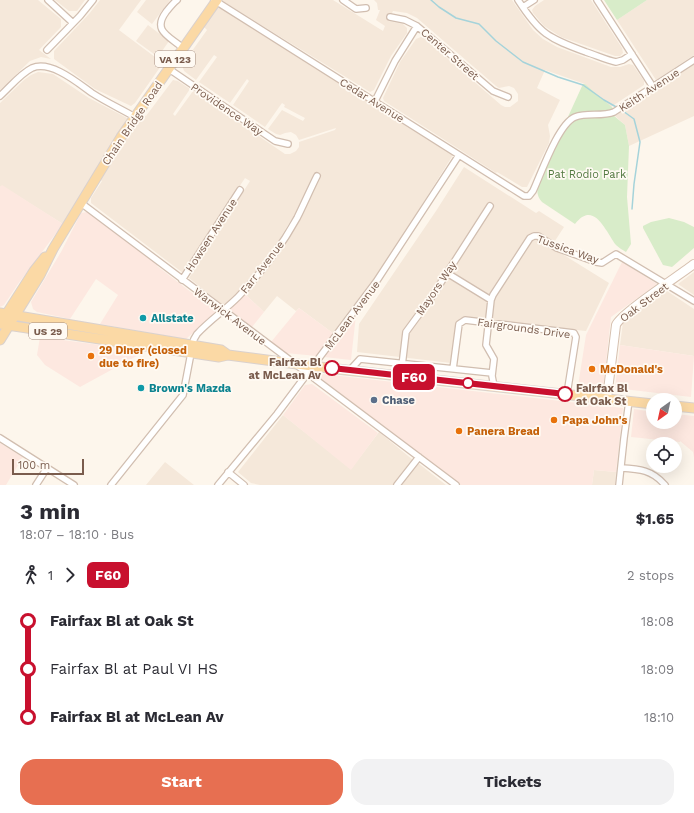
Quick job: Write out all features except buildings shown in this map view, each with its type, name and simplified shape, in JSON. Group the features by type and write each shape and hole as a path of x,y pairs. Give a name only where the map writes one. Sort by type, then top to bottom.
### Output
{"main road":[{"name":"Chain Bridge Road","path":"0,340 2,325 8,314 40,276 53,249 103,166 216,0"},
{"name":"US 29","path":"8,314 192,349 219,357 228,355 294,364 646,403"},
{"name":"US 29","path":"2,325 192,349"},
{"path":"682,407 694,408"}],"street":[{"path":"48,0 73,23"},
{"path":"47,50 93,0"},
{"path":"177,0 162,17 160,26 163,32 183,48"},
{"name":"Cedar Avenue","path":"216,0 459,155 523,195 529,196"},
{"path":"343,0 356,9 366,8"},
{"path":"518,0 537,27 547,35 560,42 616,62 623,60 632,54"},
{"path":"523,7 534,0"},
{"path":"597,0 653,87"},
{"name":"Center Street","path":"390,17 405,20 417,26 493,91 508,97"},
{"path":"374,101 395,61 417,26"},
{"name":"Keith Avenue","path":"529,196 533,191 560,132 568,121 580,116 614,112 694,60"},
{"path":"0,96 27,72 35,67 50,68 135,117"},
{"name":"Providence Way","path":"169,69 275,141 288,144"},
{"name":"McLean Avenue","path":"218,485 277,414 388,266 459,155"},
{"name":"Farr Avenue","path":"112,485 184,395 193,340 196,335 224,311 260,273 298,217 316,176"},
{"name":"Howsen Avenue","path":"182,280 240,190"},
{"name":"Warwick Avenue","path":"81,204 456,485"},
{"name":"Mayors Way","path":"399,375 406,332 431,298 490,206"},
{"name":"Tussica Way","path":"494,386 492,373 494,359 486,345 491,300 530,238 538,236 557,248 596,262 602,263 615,254 621,256 666,284"},
{"name":"Oak Street","path":"607,398 616,325 618,320 694,264"},
{"path":"447,273 491,300"},
{"path":"666,284 694,301"},
{"name":"Fairgrounds Drive","path":"453,369 459,324 465,320 575,335 576,337 567,394"},
{"path":"350,370 360,359 492,373"},
{"path":"619,485 629,401"},
{"path":"0,438 74,485"},
{"path":"397,485 419,457"},
{"path":"36,485 47,468"},
{"path":"621,468 634,468 647,471 657,477 665,485"},
{"path":"228,472 244,485"}],"shaded area":[{"path":"0,0 38,0 61,19 61,27 39,50 51,59 41,57 30,61 0,90"},
{"path":"55,0 85,0 77,11 69,11"},
{"path":"100,0 141,0 119,30 163,63 135,103 131,106 95,89 54,59 54,51 89,14"},
{"path":"146,0 170,0 152,24 137,12"},
{"path":"221,0 333,0 383,31 385,26 376,20 380,10 378,10 377,3 374,0 512,0 533,30 543,39 557,47 611,67 620,67 629,64 633,65 644,81 644,85 611,107 585,84 545,70 537,88 560,100 548,125 550,136 549,143 527,187 522,187 497,172 496,173 384,101 383,98 400,62 416,39 421,37 501,105 510,107 518,101 518,94 514,88 509,86 499,88 496,86 417,18 407,13 393,11 388,21 403,24 407,28 407,33 391,56 374,90 370,92"},
{"path":"544,0 591,0 622,48 623,53 620,56 615,56 561,37 544,26 532,10"},
{"path":"647,0 694,0 694,55 656,80 617,20"},
{"path":"218,6 453,155 371,286 334,334 299,308 296,311 277,296 264,312 245,294 276,257 291,234 318,182 313,179 293,217 274,248 255,274 235,297 224,306 189,278 250,181 245,178 183,273 91,203 91,198 102,181 99,179 141,114 146,116 173,80 178,81 190,89 173,114 175,116 193,91 285,154 290,154 296,151 299,147 299,142 335,130 336,128 299,140 296,135 291,132 280,135 276,134 268,129 282,110 303,121 305,118 284,107 285,105 282,103 265,127 233,105 249,81 247,79 230,103 199,82 217,57 214,55 196,80 184,71 182,65 207,30 203,26"},
{"path":"148,25 169,41 158,57 136,41"},
{"path":"694,62 694,116 629,146 625,125 615,116"},
{"path":"38,72 53,74 89,98 129,119 108,149 110,150 63,224 2,186 0,187 0,103 24,80"},
{"path":"464,167 536,213 539,211 564,227 551,247 609,283 586,331 460,318 451,363 357,352 359,324"},
{"path":"2,185 63,224 4,305 0,307 0,187"},
{"path":"87,212 158,264 157,266 209,306 211,304 219,310 186,339 100,324 118,295 96,279 70,319 37,312 33,309 31,302 61,252 81,213"},
{"path":"622,262 657,284 611,317 603,389 578,386 586,335"},
{"path":"694,272 694,295 678,284"},
{"path":"667,291 694,309 694,356 620,345 623,322"},
{"path":"245,294 264,312 252,327 229,309"},
{"path":"299,308 334,334 317,356 285,353 271,342"},
{"path":"356,315 351,360 324,357"},
{"path":"40,337 146,351 80,387 45,365 37,355"},
{"path":"620,345 694,356 691,397 682,396 682,393 657,393 615,388"},
{"path":"314,373 623,408 616,472 594,470 592,485 461,485"},
{"path":"312,384 378,433 351,470 283,415 305,385"},
{"path":"634,409 646,411 646,429 682,429 682,415 694,416 694,457 693,452 682,443 682,437 646,437 646,439 631,437"},
{"path":"283,415 351,469 379,432 413,460 393,485 260,485 251,483 238,472"},
{"path":"0,443 23,457 6,485 0,485"},
{"path":"165,462 194,485 146,485"},
{"path":"418,463 446,485 401,485"},
{"path":"594,470 616,472 615,485 592,485"}],"green space":[{"path":"604,0 647,0 617,20"},
{"path":"583,84 585,84 614,109 581,112 567,119"},
{"name":"Pat Rodio Park","path":"613,115 625,125 629,146 627,197 631,244 626,252 616,245 604,226 594,216 588,215 582,217 575,224 542,202 537,192 537,187 548,161 569,125 578,119"},
{"path":"669,218 684,222 694,227 694,248 672,267 663,265 643,228 643,226 651,222"}],"waterway":[{"path":"431,0 456,18 479,24 496,41 523,62 558,77 583,85 618,108"},
{"path":"623,111 634,119 640,142 632,209"}],"bus line":[{"name":"F60","path":"332,368 565,394"}],"place":[{"name":"Allstate","path":"143,318"},
{"name":"29 Diner (closed due to fire)","path":"91,356"},
{"name":"Fairfax Bl at McLean Av","path":"332,368"},
{"name":"McDonald's","path":"592,369"},
{"name":"Brown's Mazda","path":"141,388"},
{"name":"Fairfax Bl at Oak St","path":"565,394"},
{"name":"Chase","path":"374,400"},
{"name":"Papa John's","path":"554,420"},
{"name":"Panera Bread","path":"459,431"}]}
